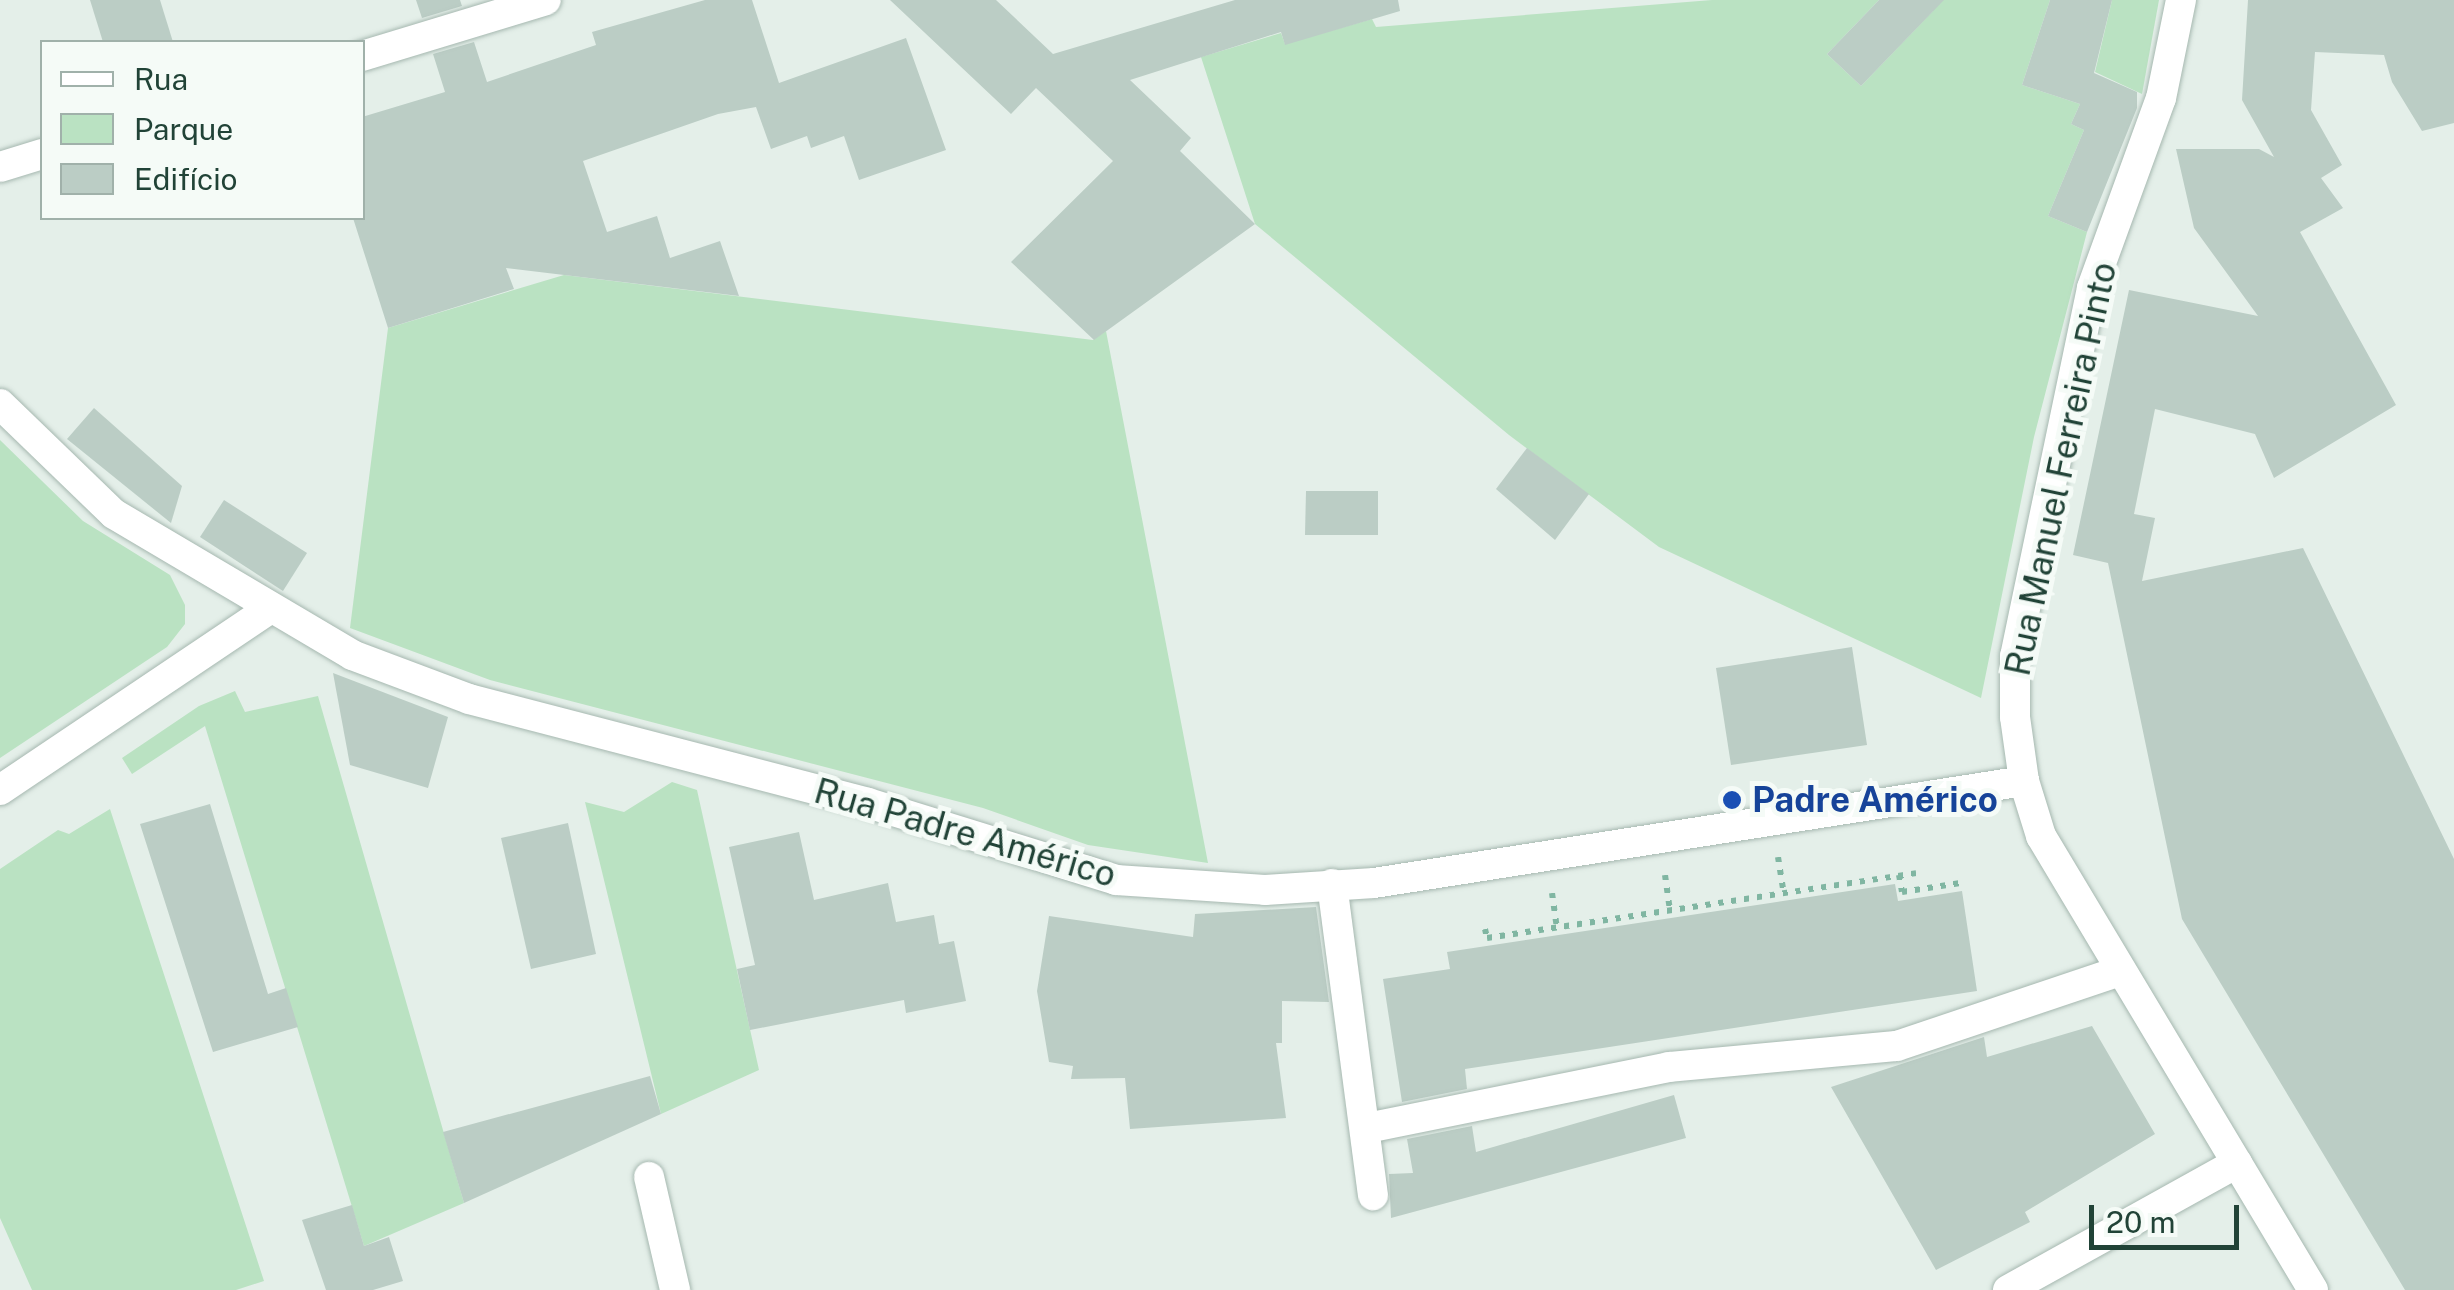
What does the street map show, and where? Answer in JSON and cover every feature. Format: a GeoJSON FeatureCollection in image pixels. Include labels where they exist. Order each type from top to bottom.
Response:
{"type":"FeatureCollection","features":[{"type":"Feature","properties":{"kind":"street"},"geometry":{"type":"LineString","coordinates":[[365,55],[546,0]]}},
{"type":"Feature","properties":{"kind":"street","name":"Rua Manuel Ferreira Pinto"},"geometry":{"type":"LineString","coordinates":[[2181,0],[2161,98],[2092,288],[2019,637],[2015,717],[2024,781],[2040,836],[2117,972],[2238,1162],[2313,1290]]}},
{"type":"Feature","properties":{"kind":"street"},"geometry":{"type":"LineString","coordinates":[[0,167],[40,155]]}},
{"type":"Feature","properties":{"kind":"street","name":"Rua Padre Américo"},"geometry":{"type":"LineString","coordinates":[[0,404],[114,514],[352,655],[469,699],[868,803],[1116,880],[1265,890],[1332,884],[1500,864],[2024,781]]}},
{"type":"Feature","properties":{"kind":"street"},"geometry":{"type":"LineString","coordinates":[[0,790],[269,609]]}},
{"type":"Feature","properties":{"kind":"street"},"geometry":{"type":"LineString","coordinates":[[1332,884],[1372,1195]]}},
{"type":"Feature","properties":{"kind":"street"},"geometry":{"type":"LineString","coordinates":[[1366,1128],[1669,1067],[1898,1046],[2117,972]]}},
{"type":"Feature","properties":{"kind":"street"},"geometry":{"type":"LineString","coordinates":[[2008,1290],[2238,1162]]}},
{"type":"Feature","properties":{"kind":"street"},"geometry":{"type":"LineString","coordinates":[[649,1177],[675,1290]]}},
{"type":"Feature","properties":{"kind":"path"},"geometry":{"type":"LineString","coordinates":[[1485,929],[1486,938],[1556,923],[1916,873]]}},
{"type":"Feature","properties":{"kind":"path"},"geometry":{"type":"LineString","coordinates":[[1900,875],[1902,892],[1960,883]]}},
{"type":"Feature","properties":{"kind":"green space"},"geometry":{"type":"Polygon","coordinates":[[[1712,0],[1879,0],[1827,54],[1861,86],[1933,11],[1922,0],[2050,0],[2022,85],[2080,104],[2071,124],[2084,130],[2048,216],[2087,232],[2034,437],[1981,698],[1659,547],[1509,435],[1255,224],[1201,57],[1281,33],[1285,44],[1372,19],[1376,27],[1712,0]]]}},
{"type":"Feature","properties":{"kind":"green space"},"geometry":{"type":"Polygon","coordinates":[[[2112,0],[2159,0],[2142,94],[2095,72],[2112,0]]]}},
{"type":"Feature","properties":{"kind":"green space"},"geometry":{"type":"Polygon","coordinates":[[[564,275],[1093,340],[1106,331],[1208,863],[1088,845],[983,808],[490,680],[350,628],[388,328],[564,275]]]}},
{"type":"Feature","properties":{"kind":"green space"},"geometry":{"type":"Polygon","coordinates":[[[0,440],[83,521],[170,575],[185,605],[185,624],[167,647],[0,758],[0,440]]]}},
{"type":"Feature","properties":{"kind":"green space"},"geometry":{"type":"Polygon","coordinates":[[[235,691],[245,712],[318,696],[464,1203],[364,1246],[205,726],[132,774],[122,758],[199,706],[235,691]]]}},
{"type":"Feature","properties":{"kind":"green space"},"geometry":{"type":"Polygon","coordinates":[[[672,782],[697,790],[759,1070],[661,1114],[585,802],[624,812],[672,782]]]}},
{"type":"Feature","properties":{"kind":"green space"},"geometry":{"type":"Polygon","coordinates":[[[110,809],[264,1281],[236,1290],[32,1290],[0,1218],[0,869],[58,830],[69,834],[110,809]]]}},
{"type":"Feature","properties":{"kind":"building"},"geometry":{"type":"Polygon","coordinates":[[[90,0],[160,0],[172,40],[102,40],[90,0]]]}},
{"type":"Feature","properties":{"kind":"building"},"geometry":{"type":"Polygon","coordinates":[[[416,0],[460,0],[462,6],[422,18],[416,0]]]}},
{"type":"Feature","properties":{"kind":"building"},"geometry":{"type":"Polygon","coordinates":[[[705,0],[752,0],[779,83],[906,38],[946,150],[859,180],[844,136],[811,148],[807,136],[771,149],[756,107],[718,114],[583,161],[607,232],[657,216],[670,258],[720,241],[739,296],[506,268],[514,289],[388,328],[354,220],[365,220],[365,116],[445,92],[433,54],[474,42],[487,82],[596,45],[592,32],[705,0]]]}},
{"type":"Feature","properties":{"kind":"building"},"geometry":{"type":"Polygon","coordinates":[[[890,0],[996,0],[1053,54],[1235,0],[1398,0],[1400,11],[1285,45],[1281,32],[1130,80],[1191,138],[1180,151],[1255,224],[1094,340],[1011,262],[1113,161],[1036,88],[1011,114],[890,0]]]}},
{"type":"Feature","properties":{"kind":"building"},"geometry":{"type":"Polygon","coordinates":[[[1879,0],[1944,0],[1861,86],[1827,54],[1879,0]]]}},
{"type":"Feature","properties":{"kind":"building"},"geometry":{"type":"Polygon","coordinates":[[[2050,0],[2112,0],[2094,73],[2137,92],[2137,108],[2087,232],[2048,216],[2084,130],[2071,124],[2080,104],[2022,85],[2050,0]]]}},
{"type":"Feature","properties":{"kind":"building"},"geometry":{"type":"Polygon","coordinates":[[[2248,0],[2454,0],[2454,123],[2422,131],[2392,82],[2384,55],[2315,52],[2311,110],[2342,165],[2321,178],[2343,208],[2300,232],[2396,405],[2274,478],[2255,434],[2155,409],[2134,514],[2155,518],[2142,581],[2303,548],[2454,859],[2454,1290],[2405,1290],[2182,919],[2108,563],[2073,555],[2129,290],[2258,316],[2194,228],[2176,149],[2259,149],[2274,157],[2242,100],[2248,0]]]}},
{"type":"Feature","properties":{"kind":"building"},"geometry":{"type":"Polygon","coordinates":[[[94,408],[182,486],[171,523],[67,439],[94,408]]]}},
{"type":"Feature","properties":{"kind":"building"},"geometry":{"type":"Polygon","coordinates":[[[1527,448],[1589,494],[1555,540],[1496,489],[1527,448]]]}},
{"type":"Feature","properties":{"kind":"building"},"geometry":{"type":"Polygon","coordinates":[[[1306,491],[1378,491],[1378,535],[1305,535],[1306,491]]]}},
{"type":"Feature","properties":{"kind":"building"},"geometry":{"type":"Polygon","coordinates":[[[224,500],[307,553],[283,591],[200,537],[224,500]]]}},
{"type":"Feature","properties":{"kind":"building"},"geometry":{"type":"Polygon","coordinates":[[[1852,647],[1867,745],[1731,765],[1716,668],[1852,647]]]}},
{"type":"Feature","properties":{"kind":"building"},"geometry":{"type":"Polygon","coordinates":[[[333,673],[448,717],[428,788],[350,765],[333,673]]]}},
{"type":"Feature","properties":{"kind":"building"},"geometry":{"type":"Polygon","coordinates":[[[210,804],[268,994],[286,988],[298,1027],[213,1052],[140,824],[210,804]]]}},
{"type":"Feature","properties":{"kind":"building"},"geometry":{"type":"Polygon","coordinates":[[[568,823],[596,954],[531,969],[501,838],[568,823]]]}},
{"type":"Feature","properties":{"kind":"building"},"geometry":{"type":"Polygon","coordinates":[[[799,832],[814,900],[888,883],[896,922],[934,915],[939,944],[954,941],[966,1001],[906,1013],[904,1000],[750,1030],[737,969],[755,965],[729,847],[799,832]]]}},
{"type":"Feature","properties":{"kind":"building"},"geometry":{"type":"Polygon","coordinates":[[[1895,884],[1898,901],[1962,891],[1977,991],[1465,1069],[1467,1089],[1402,1102],[1383,979],[1450,969],[1447,952],[1895,884]]]}},
{"type":"Feature","properties":{"kind":"building"},"geometry":{"type":"Polygon","coordinates":[[[1316,907],[1329,1002],[1282,1001],[1282,1043],[1276,1043],[1286,1118],[1130,1129],[1125,1078],[1071,1079],[1073,1066],[1049,1062],[1037,991],[1049,916],[1193,937],[1195,914],[1316,907]]]}},
{"type":"Feature","properties":{"kind":"building"},"geometry":{"type":"Polygon","coordinates":[[[2092,1026],[2155,1134],[2025,1212],[2030,1222],[1936,1270],[1831,1087],[1984,1037],[1987,1057],[2092,1026]]]}},
{"type":"Feature","properties":{"kind":"building"},"geometry":{"type":"Polygon","coordinates":[[[650,1076],[661,1114],[464,1203],[443,1132],[650,1076]]]}},
{"type":"Feature","properties":{"kind":"building"},"geometry":{"type":"Polygon","coordinates":[[[1674,1095],[1686,1138],[1391,1218],[1389,1174],[1413,1173],[1407,1139],[1472,1126],[1476,1152],[1674,1095]]]}},
{"type":"Feature","properties":{"kind":"building"},"geometry":{"type":"Polygon","coordinates":[[[352,1205],[364,1246],[389,1237],[403,1281],[373,1290],[326,1290],[302,1220],[352,1205]]]}},
{"type":"Feature","properties":{"kind":"place","name":"Padre Américo"},"geometry":{"type":"Point","coordinates":[1732,800]}}]}
